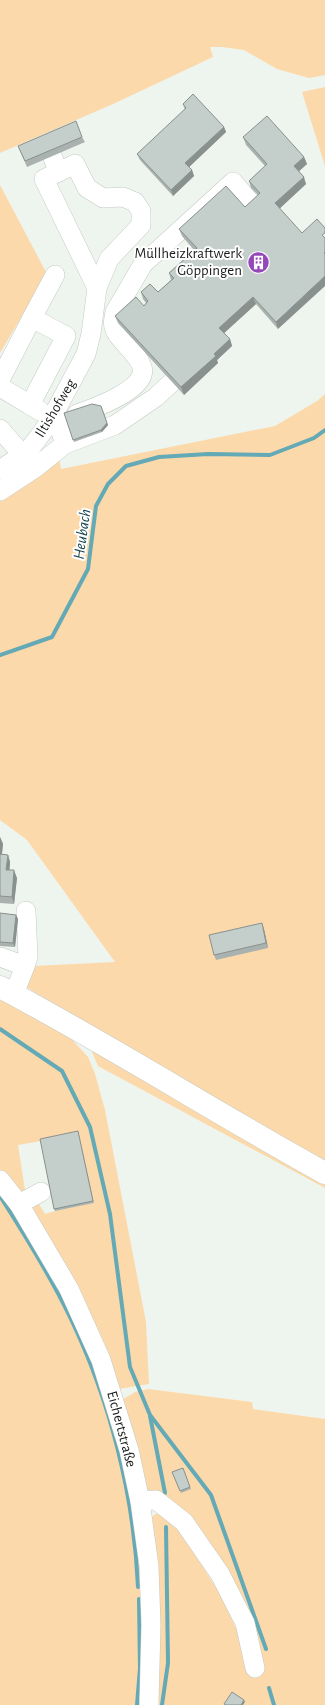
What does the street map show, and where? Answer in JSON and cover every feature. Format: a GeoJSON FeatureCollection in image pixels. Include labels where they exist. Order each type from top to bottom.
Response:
{"type":"FeatureCollection","features":[{"type":"Feature","properties":{"kind":"main road"},"geometry":{"type":"LineString","coordinates":[[7,990],[95,1039],[245,1129],[325,1173]]}},
{"type":"Feature","properties":{"kind":"street","name":"Iltishofweg"},"geometry":{"type":"LineString","coordinates":[[0,470],[29,450],[52,420],[86,354],[91,334],[97,288],[109,259],[141,225],[141,211],[135,202],[130,198],[103,198],[86,188],[75,164],[55,164],[44,179],[97,288]]}},
{"type":"Feature","properties":{"kind":"street"},"geometry":{"type":"LineString","coordinates":[[52,420],[98,407],[132,388],[140,380],[143,375],[142,368],[132,351],[115,331],[113,321],[116,312],[143,264],[233,182],[250,202]]}},
{"type":"Feature","properties":{"kind":"street"},"geometry":{"type":"LineString","coordinates":[[0,380],[55,275]]}},
{"type":"Feature","properties":{"kind":"street"},"geometry":{"type":"LineString","coordinates":[[30,405],[66,336],[32,318]]}},
{"type":"Feature","properties":{"kind":"street"},"geometry":{"type":"LineString","coordinates":[[0,490],[35,468],[65,444],[115,425],[156,397],[172,382]]}},
{"type":"Feature","properties":{"kind":"street"},"geometry":{"type":"LineString","coordinates":[[0,387],[52,420],[65,444]]}},
{"type":"Feature","properties":{"kind":"street"},"geometry":{"type":"LineString","coordinates":[[0,429],[22,454]]}},
{"type":"Feature","properties":{"kind":"street"},"geometry":{"type":"LineString","coordinates":[[7,990],[25,966],[28,957],[26,911]]}},
{"type":"Feature","properties":{"kind":"street"},"geometry":{"type":"LineString","coordinates":[[0,957],[25,966]]}},
{"type":"Feature","properties":{"kind":"street","name":"Eichertstraße"},"geometry":{"type":"LineString","coordinates":[[0,1180],[19,1204],[69,1289],[101,1360],[129,1450],[140,1500],[151,1589],[149,1705]]}},
{"type":"Feature","properties":{"kind":"street"},"geometry":{"type":"LineString","coordinates":[[19,1204],[41,1192]]}},
{"type":"Feature","properties":{"kind":"street"},"geometry":{"type":"LineString","coordinates":[[140,1500],[156,1500],[184,1522],[220,1574],[245,1624],[255,1668]]}},
{"type":"Feature","properties":{"kind":"shaded area"},"geometry":{"type":"Polygon","coordinates":[[[0,0],[325,0],[325,75],[309,78],[277,69],[244,50],[210,47],[213,57],[113,104],[0,153],[0,0]]]}},
{"type":"Feature","properties":{"kind":"shaded area"},"geometry":{"type":"Polygon","coordinates":[[[325,87],[325,166],[302,92],[325,87]]]}},
{"type":"Feature","properties":{"kind":"shaded area"},"geometry":{"type":"Polygon","coordinates":[[[0,185],[47,274],[0,353],[0,185]]]}},
{"type":"Feature","properties":{"kind":"shaded area"},"geometry":{"type":"Polygon","coordinates":[[[325,394],[325,1167],[173,1077],[23,985],[33,966],[115,962],[27,840],[0,820],[0,501],[45,470],[59,457],[61,469],[275,426],[317,401],[325,394]]]}},
{"type":"Feature","properties":{"kind":"shaded area"},"geometry":{"type":"Polygon","coordinates":[[[0,997],[66,1033],[88,1057],[95,1074],[105,1110],[146,1322],[149,1384],[119,1389],[31,1208],[39,1204],[45,1214],[93,1203],[41,1141],[18,1145],[25,1190],[22,1193],[17,1192],[0,1170],[0,997]]]}},
{"type":"Feature","properties":{"kind":"shaded area"},"geometry":{"type":"Polygon","coordinates":[[[94,1049],[325,1183],[325,1188],[98,1066],[92,1052],[94,1049]]]}},
{"type":"Feature","properties":{"kind":"shaded area"},"geometry":{"type":"Polygon","coordinates":[[[0,1191],[47,1264],[88,1349],[122,1448],[141,1564],[142,1705],[0,1705],[0,1191]]]}},
{"type":"Feature","properties":{"kind":"shaded area"},"geometry":{"type":"Polygon","coordinates":[[[148,1389],[252,1402],[253,1409],[325,1419],[325,1705],[155,1705],[151,1518],[154,1515],[158,1513],[173,1522],[182,1534],[220,1594],[241,1639],[254,1636],[159,1494],[145,1490],[122,1400],[135,1392],[148,1389]]]}},
{"type":"Feature","properties":{"kind":"building"},"geometry":{"type":"Polygon","coordinates":[[[193,94],[224,127],[185,163],[192,170],[171,190],[137,154],[186,108],[183,104],[193,94]]]}},
{"type":"Feature","properties":{"kind":"building","name":"Müllheizkraftwerk Göppingen"},"geometry":{"type":"Polygon","coordinates":[[[267,116],[304,157],[294,166],[304,177],[275,203],[302,233],[317,219],[325,228],[325,233],[322,235],[325,238],[325,276],[276,322],[253,297],[219,328],[230,339],[214,354],[216,356],[181,387],[115,316],[136,297],[144,306],[148,301],[141,292],[150,284],[158,292],[174,278],[169,273],[197,248],[179,229],[226,186],[245,207],[260,193],[249,181],[267,164],[243,137],[267,116]]]}},
{"type":"Feature","properties":{"kind":"building"},"geometry":{"type":"Polygon","coordinates":[[[76,121],[82,137],[25,161],[18,146],[76,121]]]}},
{"type":"Feature","properties":{"kind":"building"},"geometry":{"type":"Polygon","coordinates":[[[92,404],[101,406],[107,423],[101,430],[73,440],[64,413],[92,404]]]}},
{"type":"Feature","properties":{"kind":"building"},"geometry":{"type":"Polygon","coordinates":[[[0,854],[8,855],[6,870],[14,870],[12,897],[0,896],[0,854]]]}},
{"type":"Feature","properties":{"kind":"building"},"geometry":{"type":"Polygon","coordinates":[[[0,913],[16,915],[13,943],[0,942],[0,913]]]}},
{"type":"Feature","properties":{"kind":"building"},"geometry":{"type":"Polygon","coordinates":[[[262,923],[266,943],[214,955],[209,935],[262,923]]]}},
{"type":"Feature","properties":{"kind":"building"},"geometry":{"type":"Polygon","coordinates":[[[78,1131],[93,1201],[54,1209],[40,1139],[78,1131]]]}},
{"type":"Feature","properties":{"kind":"building"},"geometry":{"type":"Polygon","coordinates":[[[183,1468],[190,1487],[180,1491],[172,1472],[183,1468]]]}},
{"type":"Feature","properties":{"kind":"building"},"geometry":{"type":"Polygon","coordinates":[[[232,1692],[244,1700],[241,1705],[224,1704],[232,1692]]]}},
{"type":"Feature","properties":{"kind":"waterway","name":"Heubach"},"geometry":{"type":"LineString","coordinates":[[0,655],[52,637],[88,569],[96,506],[108,484],[126,466],[159,457],[208,454],[270,455],[314,438],[325,430]]}},
{"type":"Feature","properties":{"kind":"waterway"},"geometry":{"type":"LineString","coordinates":[[0,1029],[62,1071],[90,1127],[110,1214],[130,1367],[150,1415],[211,1495],[266,1649]]}},
{"type":"Feature","properties":{"kind":"waterway"},"geometry":{"type":"LineString","coordinates":[[0,1196],[37,1255],[62,1301],[97,1381],[118,1449],[125,1483],[136,1552],[138,1587]]}},
{"type":"Feature","properties":{"kind":"waterway"},"geometry":{"type":"LineString","coordinates":[[150,1416],[165,1493]]}},
{"type":"Feature","properties":{"kind":"waterway"},"geometry":{"type":"LineString","coordinates":[[162,1705],[168,1663],[166,1527]]}},
{"type":"Feature","properties":{"kind":"waterway"},"geometry":{"type":"LineString","coordinates":[[137,1705],[140,1668],[139,1599]]}},
{"type":"Feature","properties":{"kind":"waterway"},"geometry":{"type":"LineString","coordinates":[[269,1688],[274,1705]]}},
{"type":"Feature","properties":{"kind":"place","name":"Müllheizkraftwerk Göppingen"},"geometry":{"type":"Point","coordinates":[258,262]}}]}
